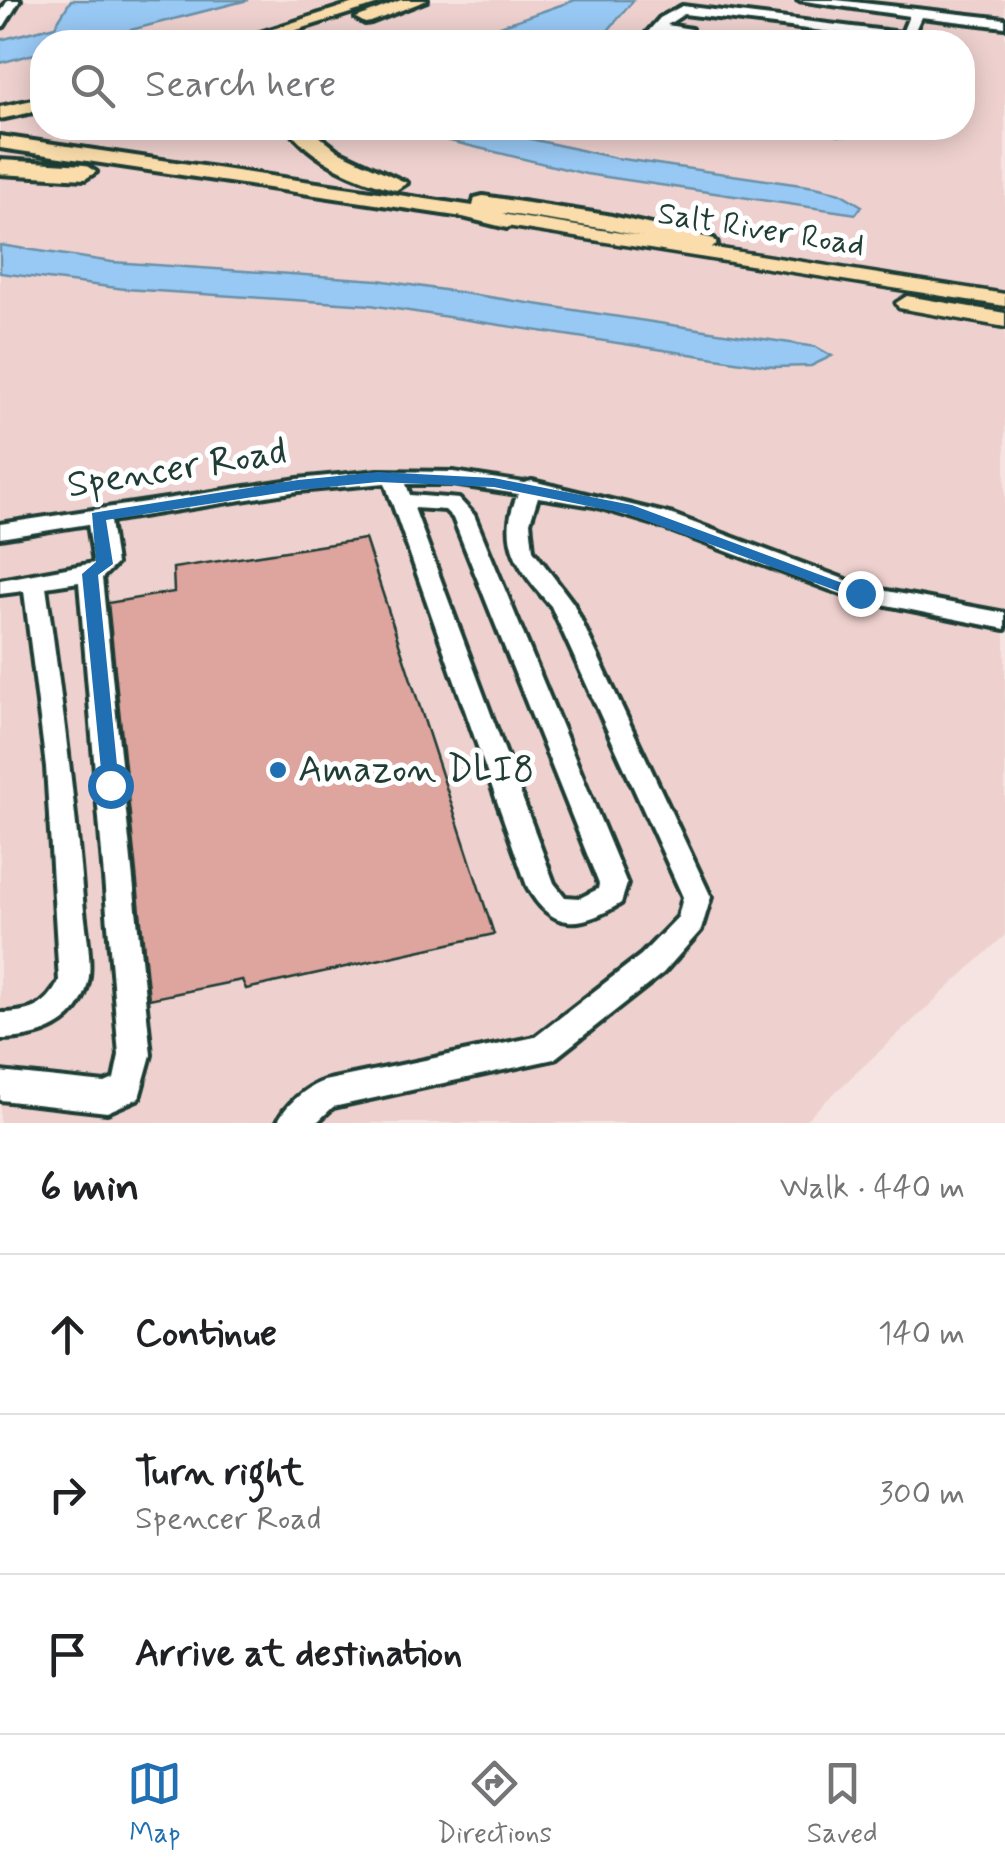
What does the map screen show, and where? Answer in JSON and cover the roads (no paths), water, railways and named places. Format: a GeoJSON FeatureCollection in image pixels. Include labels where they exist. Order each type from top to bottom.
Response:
{"type":"FeatureCollection","features":[{"type":"Feature","properties":{"kind":"highway"},"geometry":{"type":"LineString","coordinates":[[281,30],[382,0]]}},
{"type":"Feature","properties":{"kind":"highway"},"geometry":{"type":"LineString","coordinates":[[350,30],[413,2]]}},
{"type":"Feature","properties":{"kind":"highway"},"geometry":{"type":"LineString","coordinates":[[323,30],[413,2]]}},
{"type":"Feature","properties":{"kind":"highway"},"geometry":{"type":"LineString","coordinates":[[0,101],[30,94]]}},
{"type":"Feature","properties":{"kind":"highway"},"geometry":{"type":"LineString","coordinates":[[0,113],[30,107]]}},
{"type":"Feature","properties":{"kind":"highway"},"geometry":{"type":"LineString","coordinates":[[311,140],[326,154],[361,172],[432,194],[606,222],[704,244]]}},
{"type":"Feature","properties":{"kind":"highway"},"geometry":{"type":"LineString","coordinates":[[0,142],[463,210],[507,221]]}},
{"type":"Feature","properties":{"kind":"highway"},"geometry":{"type":"LineString","coordinates":[[0,167],[113,175],[507,221]]}},
{"type":"Feature","properties":{"kind":"main road","name":"Salt River Road"},"geometry":{"type":"LineString","coordinates":[[507,221],[1005,300]]}},
{"type":"Feature","properties":{"kind":"main road"},"geometry":{"type":"LineString","coordinates":[[569,230],[1005,283]]}},
{"type":"Feature","properties":{"kind":"main road"},"geometry":{"type":"LineString","coordinates":[[569,230],[622,248],[1005,320]]}},
{"type":"Feature","properties":{"kind":"street"},"geometry":{"type":"LineString","coordinates":[[0,23],[14,0]]}},
{"type":"Feature","properties":{"kind":"street"},"geometry":{"type":"LineString","coordinates":[[804,0],[1005,23]]}},
{"type":"Feature","properties":{"kind":"street"},"geometry":{"type":"LineString","coordinates":[[657,28],[686,5],[842,30]]}},
{"type":"Feature","properties":{"kind":"street"},"geometry":{"type":"LineString","coordinates":[[909,30],[917,13]]}},
{"type":"Feature","properties":{"kind":"street"},"geometry":{"type":"LineString","coordinates":[[657,28],[675,30]]}},
{"type":"Feature","properties":{"kind":"street","name":"Spencer Road"},"geometry":{"type":"LineString","coordinates":[[0,532],[298,485],[397,489],[453,478],[532,487],[596,500],[665,520],[860,593],[1005,621]]}},
{"type":"Feature","properties":{"kind":"street"},"geometry":{"type":"LineString","coordinates":[[292,1123],[324,1095],[543,1049],[652,964],[691,922],[698,897],[667,828],[561,603],[533,572],[515,538],[516,520],[532,487]]}},
{"type":"Feature","properties":{"kind":"street"},"geometry":{"type":"LineString","coordinates":[[397,489],[451,504],[463,514],[613,884],[611,895],[592,908],[566,912],[549,904],[540,886],[397,489]]}},
{"type":"Feature","properties":{"kind":"street"},"geometry":{"type":"LineString","coordinates":[[0,587],[90,574],[105,564],[98,516]]}},
{"type":"Feature","properties":{"kind":"street"},"geometry":{"type":"LineString","coordinates":[[0,1086],[106,1098],[128,1088],[135,1055],[90,574]]}},
{"type":"Feature","properties":{"kind":"street"},"geometry":{"type":"LineString","coordinates":[[0,1026],[25,1026],[48,1018],[66,1004],[74,981],[76,956],[62,857],[59,767],[34,582]]}},
{"type":"Feature","properties":{"kind":"water"},"geometry":{"type":"Polygon","coordinates":[[[71,0],[248,0],[131,30],[39,30],[55,26],[71,0]]]}},
{"type":"Feature","properties":{"kind":"water"},"geometry":{"type":"Polygon","coordinates":[[[575,0],[634,0],[608,30],[489,30],[575,0]]]}},
{"type":"Feature","properties":{"kind":"water"},"geometry":{"type":"Polygon","coordinates":[[[30,32],[30,55],[0,63],[0,40],[30,32]]]}},
{"type":"Feature","properties":{"kind":"water"},"geometry":{"type":"Polygon","coordinates":[[[446,140],[535,140],[616,158],[815,187],[840,193],[862,206],[856,214],[586,174],[446,140]]]}},
{"type":"Feature","properties":{"kind":"water"},"geometry":{"type":"Polygon","coordinates":[[[0,245],[112,262],[378,280],[816,347],[832,356],[811,366],[774,367],[370,305],[125,289],[0,273],[0,245]]]}},
{"type":"Feature","properties":{"kind":"place","name":"Amazon DLI8"},"geometry":{"type":"Point","coordinates":[278,770]}}]}
